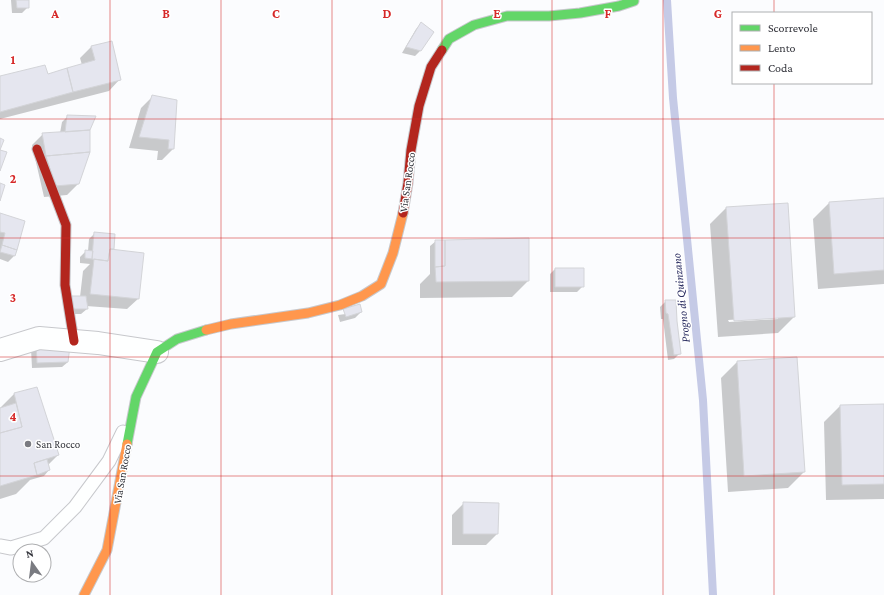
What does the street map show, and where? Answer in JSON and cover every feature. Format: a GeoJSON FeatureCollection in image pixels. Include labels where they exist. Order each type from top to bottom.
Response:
{"type":"FeatureCollection","features":[{"type":"Feature","properties":{"kind":"street","name":"Via San Rocco"},"geometry":{"type":"LineString","coordinates":[[84,595],[107,550],[136,397],[157,352],[177,339],[202,331],[231,324],[308,312],[340,305],[362,296],[381,284],[393,253],[402,218],[408,183],[411,150],[419,106],[431,66],[449,39],[474,25],[507,16],[549,16],[580,13],[619,6],[634,1]]}},
{"type":"Feature","properties":{"kind":"street"},"geometry":{"type":"LineString","coordinates":[[37,149],[66,225],[64,285],[74,341]]}},
{"type":"Feature","properties":{"kind":"street"},"geometry":{"type":"LineString","coordinates":[[0,350],[39,338],[157,352]]}},
{"type":"Feature","properties":{"kind":"lane"},"geometry":{"type":"LineString","coordinates":[[0,546],[11,548],[44,538],[75,507],[109,461],[133,412]]}},
{"type":"Feature","properties":{"kind":"building"},"geometry":{"type":"Polygon","coordinates":[[[16,0],[29,0],[29,8],[17,8],[16,0]]]}},
{"type":"Feature","properties":{"kind":"building"},"geometry":{"type":"Polygon","coordinates":[[[421,22],[434,32],[421,51],[406,47],[421,22]]]}},
{"type":"Feature","properties":{"kind":"building"},"geometry":{"type":"Polygon","coordinates":[[[112,41],[121,80],[73,92],[67,68],[95,60],[91,46],[112,41]]]}},
{"type":"Feature","properties":{"kind":"building"},"geometry":{"type":"Polygon","coordinates":[[[45,65],[48,74],[67,68],[73,92],[0,112],[0,76],[45,65]]]}},
{"type":"Feature","properties":{"kind":"building"},"geometry":{"type":"Polygon","coordinates":[[[152,95],[177,100],[174,149],[168,149],[169,140],[139,137],[152,95]]]}},
{"type":"Feature","properties":{"kind":"building"},"geometry":{"type":"Polygon","coordinates":[[[67,115],[96,116],[90,130],[65,132],[67,115]]]}},
{"type":"Feature","properties":{"kind":"building"},"geometry":{"type":"Polygon","coordinates":[[[90,130],[90,152],[46,156],[42,133],[90,130]]]}},
{"type":"Feature","properties":{"kind":"building"},"geometry":{"type":"Polygon","coordinates":[[[0,138],[4,140],[0,150],[0,138]]]}},
{"type":"Feature","properties":{"kind":"building"},"geometry":{"type":"Polygon","coordinates":[[[0,150],[7,152],[0,171],[0,150]]]}},
{"type":"Feature","properties":{"kind":"building"},"geometry":{"type":"Polygon","coordinates":[[[90,152],[79,184],[55,186],[46,156],[90,152]]]}},
{"type":"Feature","properties":{"kind":"building"},"geometry":{"type":"Polygon","coordinates":[[[0,183],[5,185],[0,201],[0,183]]]}},
{"type":"Feature","properties":{"kind":"building"},"geometry":{"type":"Polygon","coordinates":[[[884,198],[884,270],[834,274],[829,202],[884,198]]]}},
{"type":"Feature","properties":{"kind":"building"},"geometry":{"type":"Polygon","coordinates":[[[788,203],[795,317],[734,321],[726,207],[788,203]]]}},
{"type":"Feature","properties":{"kind":"building"},"geometry":{"type":"Polygon","coordinates":[[[0,213],[25,221],[17,250],[2,245],[5,233],[0,232],[0,213]]]}},
{"type":"Feature","properties":{"kind":"building"},"geometry":{"type":"Polygon","coordinates":[[[94,232],[115,234],[114,249],[110,249],[108,261],[92,259],[94,232]]]}},
{"type":"Feature","properties":{"kind":"building"},"geometry":{"type":"Polygon","coordinates":[[[529,238],[529,281],[436,282],[435,267],[445,266],[445,240],[529,238]]]}},
{"type":"Feature","properties":{"kind":"building"},"geometry":{"type":"Polygon","coordinates":[[[435,240],[445,240],[445,266],[435,267],[435,240]]]}},
{"type":"Feature","properties":{"kind":"building"},"geometry":{"type":"Polygon","coordinates":[[[2,245],[17,250],[15,256],[0,252],[2,245]]]}},
{"type":"Feature","properties":{"kind":"building"},"geometry":{"type":"Polygon","coordinates":[[[110,249],[144,253],[139,299],[90,294],[94,259],[108,261],[110,249]]]}},
{"type":"Feature","properties":{"kind":"building"},"geometry":{"type":"Polygon","coordinates":[[[85,250],[93,251],[92,259],[85,258],[85,250]]]}},
{"type":"Feature","properties":{"kind":"building"},"geometry":{"type":"Polygon","coordinates":[[[555,268],[584,268],[584,287],[555,287],[555,268]]]}},
{"type":"Feature","properties":{"kind":"building"},"geometry":{"type":"Polygon","coordinates":[[[69,296],[86,296],[88,309],[72,309],[69,296]]]}},
{"type":"Feature","properties":{"kind":"building"},"geometry":{"type":"Polygon","coordinates":[[[665,300],[676,300],[681,354],[674,355],[665,300]]]}},
{"type":"Feature","properties":{"kind":"building"},"geometry":{"type":"Polygon","coordinates":[[[360,304],[362,312],[346,317],[343,309],[360,304]]]}},
{"type":"Feature","properties":{"kind":"building"},"geometry":{"type":"Polygon","coordinates":[[[36,343],[70,346],[68,362],[37,363],[36,343]]]}},
{"type":"Feature","properties":{"kind":"building"},"geometry":{"type":"Polygon","coordinates":[[[797,357],[805,472],[744,476],[737,361],[797,357]]]}},
{"type":"Feature","properties":{"kind":"building","name":"San Rocco"},"geometry":{"type":"Polygon","coordinates":[[[37,387],[59,455],[34,463],[37,475],[0,486],[0,433],[22,427],[14,393],[37,387]]]}},
{"type":"Feature","properties":{"kind":"building"},"geometry":{"type":"Polygon","coordinates":[[[16,403],[22,427],[0,433],[0,408],[16,403]]]}},
{"type":"Feature","properties":{"kind":"building"},"geometry":{"type":"Polygon","coordinates":[[[884,404],[884,484],[842,485],[840,405],[884,404]]]}},
{"type":"Feature","properties":{"kind":"building"},"geometry":{"type":"Polygon","coordinates":[[[47,459],[50,470],[37,475],[34,463],[47,459]]]}},
{"type":"Feature","properties":{"kind":"building"},"geometry":{"type":"Polygon","coordinates":[[[463,502],[499,503],[498,534],[463,534],[463,502]]]}},
{"type":"Feature","properties":{"kind":"waterway","name":"Progno di Quinzano"},"geometry":{"type":"LineString","coordinates":[[667,0],[673,98],[703,400],[713,595]]}},
{"type":"Feature","properties":{"kind":"traffic: fast"},"geometry":{"type":"LineString","coordinates":[[442,50],[449,39],[474,25],[507,16],[549,16],[580,13],[619,6],[634,1]]}},
{"type":"Feature","properties":{"kind":"traffic: fast"},"geometry":{"type":"LineString","coordinates":[[127,444],[136,397],[157,352],[177,339],[206,330]]}},
{"type":"Feature","properties":{"kind":"traffic: slow"},"geometry":{"type":"LineString","coordinates":[[206,330],[231,324],[308,313],[340,305],[362,296],[381,284],[393,253],[403,213]]}},
{"type":"Feature","properties":{"kind":"traffic: slow"},"geometry":{"type":"LineString","coordinates":[[84,595],[107,550],[127,444]]}},
{"type":"Feature","properties":{"kind":"traffic: jam"},"geometry":{"type":"LineString","coordinates":[[403,213],[411,150],[419,106],[431,67],[442,50]]}},
{"type":"Feature","properties":{"kind":"traffic: jam"},"geometry":{"type":"LineString","coordinates":[[37,149],[66,225],[65,285],[74,341]]}},
{"type":"Feature","properties":{"kind":"place","name":"San Rocco"},"geometry":{"type":"Point","coordinates":[28,444]}}]}
